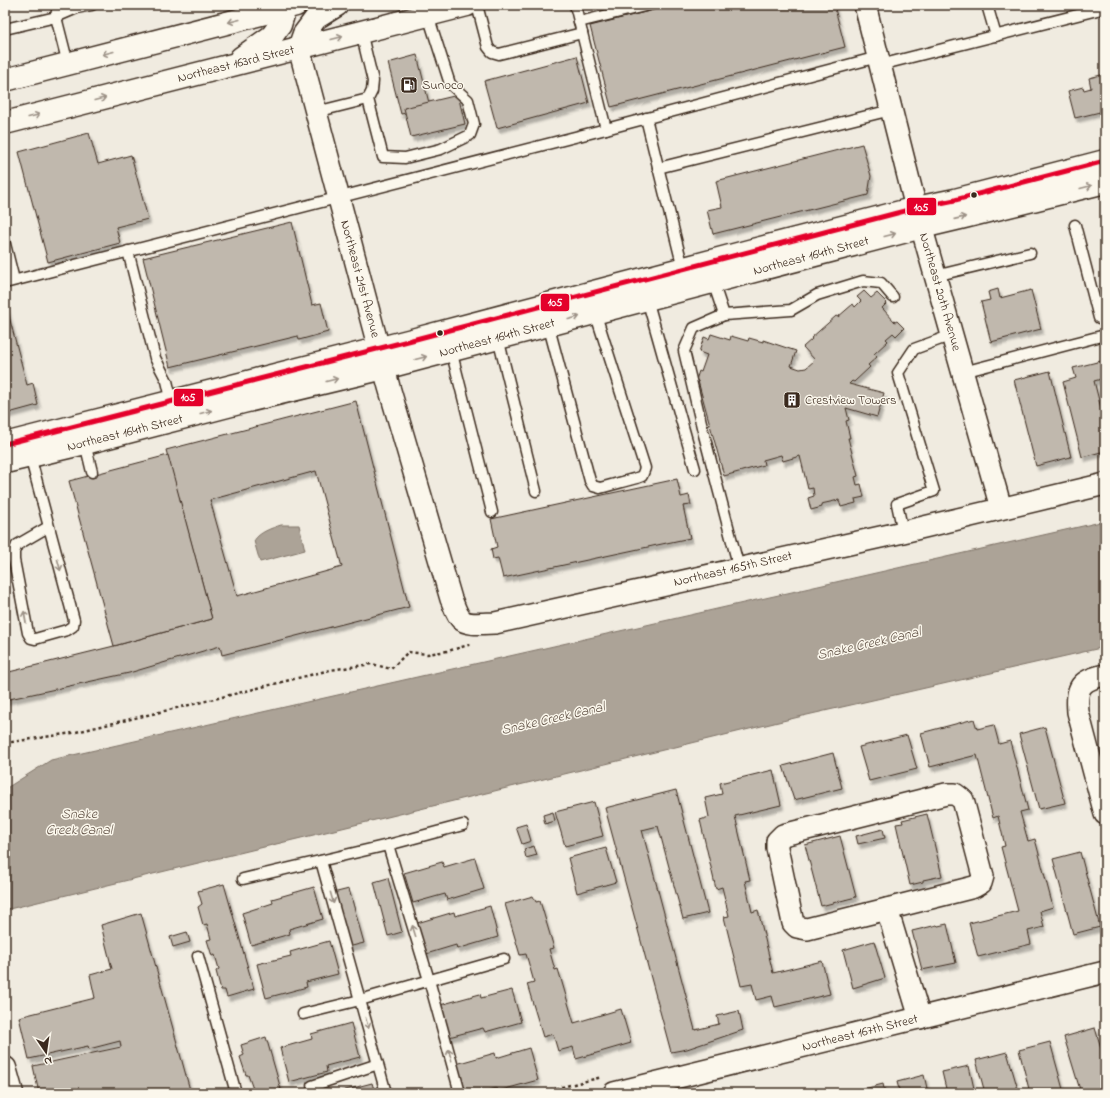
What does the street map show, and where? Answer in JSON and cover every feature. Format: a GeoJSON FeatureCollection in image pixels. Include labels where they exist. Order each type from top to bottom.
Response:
{"type":"FeatureCollection","features":[{"type":"Feature","properties":{"kind":"street"},"geometry":{"type":"LineString","coordinates":[[299,48],[304,34],[316,18],[336,5]]}},
{"type":"Feature","properties":{"kind":"street","name":"Northeast 163rd Street"},"geometry":{"type":"LineString","coordinates":[[5,123],[467,5]]}},
{"type":"Feature","properties":{"kind":"street","name":"Northeast 20th Avenue"},"geometry":{"type":"LineString","coordinates":[[865,5],[919,217],[1001,508]]}},
{"type":"Feature","properties":{"kind":"street"},"geometry":{"type":"LineString","coordinates":[[5,80],[288,6]]}},
{"type":"Feature","properties":{"kind":"street"},"geometry":{"type":"LineString","coordinates":[[232,65],[272,36],[280,25],[288,6]]}},
{"type":"Feature","properties":{"kind":"street","name":"Northeast 21st Avenue"},"geometry":{"type":"LineString","coordinates":[[299,48],[381,358],[451,599],[458,615],[464,621]]}},
{"type":"Feature","properties":{"kind":"street","name":"Northeast 164th Street"},"geometry":{"type":"LineString","coordinates":[[591,303],[647,299],[713,282],[919,217],[955,200],[1105,161]]}},
{"type":"Feature","properties":{"kind":"street","name":"Northeast 164th Street"},"geometry":{"type":"LineString","coordinates":[[5,444],[172,402],[381,358],[591,303],[683,268],[919,217],[960,218],[1105,182]]}},
{"type":"Feature","properties":{"kind":"street","name":"Northeast 164th Street"},"geometry":{"type":"LineString","coordinates":[[5,462],[85,444],[235,404],[381,358],[451,350],[498,338],[546,315]]}},
{"type":"Feature","properties":{"kind":"street","name":"Northeast 165th Street"},"geometry":{"type":"LineString","coordinates":[[464,621],[470,623],[494,623],[903,532],[1105,484]]}},
{"type":"Feature","properties":{"kind":"street"},"geometry":{"type":"LineString","coordinates":[[1101,676],[1086,682],[1079,689],[1077,700],[1078,712],[1105,814]]}},
{"type":"Feature","properties":{"kind":"street"},"geometry":{"type":"LineString","coordinates":[[946,794],[956,794],[963,800],[983,876],[981,883],[974,887],[887,910],[807,929],[797,928],[793,923],[777,848],[777,840],[783,836],[946,794]]}},
{"type":"Feature","properties":{"kind":"street"},"geometry":{"type":"LineString","coordinates":[[887,910],[920,1018]]}},
{"type":"Feature","properties":{"kind":"street","name":"Northeast 167th Street"},"geometry":{"type":"LineString","coordinates":[[614,1093],[1105,972]]}},
{"type":"Feature","properties":{"kind":"lane"},"geometry":{"type":"LineString","coordinates":[[58,5],[56,17],[68,64]]}},
{"type":"Feature","properties":{"kind":"lane"},"geometry":{"type":"LineString","coordinates":[[5,30],[56,17],[78,8],[92,5]]}},
{"type":"Feature","properties":{"kind":"lane"},"geometry":{"type":"LineString","coordinates":[[477,5],[488,47],[492,52],[499,54],[582,33]]}},
{"type":"Feature","properties":{"kind":"lane"},"geometry":{"type":"LineString","coordinates":[[575,5],[606,129]]}},
{"type":"Feature","properties":{"kind":"lane"},"geometry":{"type":"LineString","coordinates":[[580,22],[649,5]]}},
{"type":"Feature","properties":{"kind":"lane"},"geometry":{"type":"LineString","coordinates":[[988,5],[996,36]]}},
{"type":"Feature","properties":{"kind":"lane"},"geometry":{"type":"LineString","coordinates":[[5,244],[10,281],[646,118],[879,61],[996,36],[1084,9],[1105,8]]}},
{"type":"Feature","properties":{"kind":"lane"},"geometry":{"type":"LineString","coordinates":[[361,32],[373,81],[372,91],[368,100],[383,157],[405,158],[441,149],[470,135],[474,124],[468,100],[450,84],[428,15]]}},
{"type":"Feature","properties":{"kind":"lane"},"geometry":{"type":"LineString","coordinates":[[316,112],[368,100]]}},
{"type":"Feature","properties":{"kind":"lane"},"geometry":{"type":"LineString","coordinates":[[658,168],[891,110]]}},
{"type":"Feature","properties":{"kind":"lane"},"geometry":{"type":"LineString","coordinates":[[646,118],[683,268]]}},
{"type":"Feature","properties":{"kind":"lane"},"geometry":{"type":"LineString","coordinates":[[963,372],[1104,335],[1102,317],[1075,225]]}},
{"type":"Feature","properties":{"kind":"lane"},"geometry":{"type":"LineString","coordinates":[[128,251],[155,358],[167,381],[172,402]]}},
{"type":"Feature","properties":{"kind":"lane"},"geometry":{"type":"LineString","coordinates":[[936,276],[1030,253]]}},
{"type":"Feature","properties":{"kind":"lane"},"geometry":{"type":"LineString","coordinates":[[739,568],[684,351],[694,328],[724,315],[791,310],[817,295],[863,281],[880,283],[893,297]]}},
{"type":"Feature","properties":{"kind":"lane"},"geometry":{"type":"LineString","coordinates":[[713,282],[724,315]]}},
{"type":"Feature","properties":{"kind":"lane"},"geometry":{"type":"LineString","coordinates":[[647,299],[695,469]]}},
{"type":"Feature","properties":{"kind":"lane"},"geometry":{"type":"LineString","coordinates":[[546,315],[590,481],[593,486],[600,488],[642,476],[645,468],[591,303]]}},
{"type":"Feature","properties":{"kind":"lane"},"geometry":{"type":"LineString","coordinates":[[903,532],[896,504],[934,491],[898,373],[914,349],[952,335]]}},
{"type":"Feature","properties":{"kind":"lane"},"geometry":{"type":"LineString","coordinates":[[498,338],[536,491]]}},
{"type":"Feature","properties":{"kind":"lane"},"geometry":{"type":"LineString","coordinates":[[451,350],[492,512]]}},
{"type":"Feature","properties":{"kind":"lane"},"geometry":{"type":"LineString","coordinates":[[85,444],[92,472]]}},
{"type":"Feature","properties":{"kind":"lane"},"geometry":{"type":"LineString","coordinates":[[30,456],[74,620],[73,626],[67,630],[35,639],[31,638],[28,633],[14,560],[14,552],[17,546],[48,527]]}},
{"type":"Feature","properties":{"kind":"lane"},"geometry":{"type":"LineString","coordinates":[[243,878],[388,845],[463,825]]}},
{"type":"Feature","properties":{"kind":"lane"},"geometry":{"type":"LineString","coordinates":[[388,845],[429,980],[460,1093]]}},
{"type":"Feature","properties":{"kind":"lane"},"geometry":{"type":"LineString","coordinates":[[321,860],[386,1093]]}},
{"type":"Feature","properties":{"kind":"lane"},"geometry":{"type":"LineString","coordinates":[[198,956],[236,1093]]}},
{"type":"Feature","properties":{"kind":"lane"},"geometry":{"type":"LineString","coordinates":[[303,1014],[360,1000],[504,959]]}},
{"type":"Feature","properties":{"kind":"lane"},"geometry":{"type":"LineString","coordinates":[[312,1086],[378,1064]]}},
{"type":"Feature","properties":{"kind":"path"},"geometry":{"type":"LineString","coordinates":[[5,744],[72,733],[330,670],[372,664],[391,668],[408,652],[427,654],[448,651],[475,643]]}},
{"type":"Feature","properties":{"kind":"water","name":"Snake Creek Canal"},"geometry":{"type":"Polygon","coordinates":[[[1105,521],[1105,647],[807,715],[5,910],[5,789],[51,760],[1105,521]]]}},
{"type":"Feature","properties":{"kind":"water"},"geometry":{"type":"Polygon","coordinates":[[[281,525],[299,525],[305,550],[260,562],[254,541],[262,533],[281,525]]]}},
{"type":"Feature","properties":{"kind":"building"},"geometry":{"type":"Polygon","coordinates":[[[673,5],[834,5],[845,47],[611,107],[590,26],[673,5]]]}},
{"type":"Feature","properties":{"kind":"building","name":"Sunoco"},"geometry":{"type":"Polygon","coordinates":[[[417,55],[430,107],[401,114],[388,63],[417,55]]]}},
{"type":"Feature","properties":{"kind":"building"},"geometry":{"type":"Polygon","coordinates":[[[577,56],[589,103],[497,128],[484,81],[577,56]]]}},
{"type":"Feature","properties":{"kind":"building"},"geometry":{"type":"Polygon","coordinates":[[[1105,74],[1105,116],[1101,117],[1100,112],[1075,118],[1068,91],[1083,87],[1084,90],[1091,88],[1089,78],[1105,74]]]}},
{"type":"Feature","properties":{"kind":"building"},"geometry":{"type":"Polygon","coordinates":[[[458,95],[465,124],[411,137],[404,108],[458,95]]]}},
{"type":"Feature","properties":{"kind":"building"},"geometry":{"type":"Polygon","coordinates":[[[89,133],[98,164],[131,155],[148,219],[116,227],[120,243],[48,262],[19,152],[89,133]]]}},
{"type":"Feature","properties":{"kind":"building"},"geometry":{"type":"Polygon","coordinates":[[[862,144],[871,176],[868,195],[713,234],[707,210],[722,207],[716,181],[862,144]]]}},
{"type":"Feature","properties":{"kind":"building"},"geometry":{"type":"Polygon","coordinates":[[[292,222],[312,305],[321,303],[328,332],[299,340],[298,336],[170,367],[143,258],[292,222]]]}},
{"type":"Feature","properties":{"kind":"building"},"geometry":{"type":"Polygon","coordinates":[[[998,289],[1000,298],[1031,290],[1041,329],[991,342],[981,302],[990,300],[988,292],[998,289]]]}},
{"type":"Feature","properties":{"kind":"building","name":"Crestview Towers"},"geometry":{"type":"Polygon","coordinates":[[[864,291],[871,298],[877,293],[887,303],[882,308],[895,322],[897,321],[904,328],[896,336],[893,333],[886,339],[888,341],[874,354],[877,357],[868,365],[870,367],[854,382],[852,381],[849,384],[884,393],[877,417],[846,408],[849,420],[846,421],[850,438],[848,438],[858,476],[855,477],[857,485],[861,484],[864,497],[855,499],[856,503],[841,507],[839,500],[821,504],[822,507],[811,510],[808,498],[814,496],[813,488],[808,489],[800,456],[783,461],[781,455],[763,460],[764,465],[724,476],[698,381],[696,380],[699,371],[701,372],[707,355],[699,352],[704,337],[709,339],[711,334],[730,340],[731,336],[748,341],[749,338],[763,342],[763,340],[796,351],[791,366],[800,369],[806,368],[815,360],[803,347],[836,316],[838,317],[853,304],[855,307],[861,301],[857,297],[864,291]]]}},
{"type":"Feature","properties":{"kind":"building"},"geometry":{"type":"Polygon","coordinates":[[[5,301],[27,385],[33,383],[38,405],[5,414],[5,301]]]}},
{"type":"Feature","properties":{"kind":"building"},"geometry":{"type":"Polygon","coordinates":[[[1105,360],[1105,378],[1094,381],[1105,424],[1105,451],[1082,457],[1063,382],[1076,378],[1073,368],[1105,360]]]}},
{"type":"Feature","properties":{"kind":"building"},"geometry":{"type":"Polygon","coordinates":[[[1050,371],[1071,457],[1036,466],[1014,380],[1050,371]]]}},
{"type":"Feature","properties":{"kind":"building"},"geometry":{"type":"Polygon","coordinates":[[[356,401],[409,607],[222,655],[220,646],[129,673],[5,700],[5,673],[114,646],[212,619],[166,450],[356,401]],[[316,471],[210,500],[237,596],[342,567],[316,471]]]}},
{"type":"Feature","properties":{"kind":"building"},"geometry":{"type":"Polygon","coordinates":[[[168,455],[212,619],[114,646],[69,481],[168,455]]]}},
{"type":"Feature","properties":{"kind":"building"},"geometry":{"type":"Polygon","coordinates":[[[677,479],[681,497],[689,495],[691,505],[683,506],[690,538],[503,578],[498,558],[493,559],[491,549],[497,547],[491,519],[677,479]]]}},
{"type":"Feature","properties":{"kind":"building"},"geometry":{"type":"Polygon","coordinates":[[[1102,707],[1105,707],[1105,719],[1102,707]]]}},
{"type":"Feature","properties":{"kind":"building"},"geometry":{"type":"Polygon","coordinates":[[[974,719],[977,729],[994,725],[999,744],[1010,741],[1028,810],[1020,812],[1028,841],[1035,839],[1053,907],[1040,911],[1044,927],[1028,931],[1031,944],[978,957],[969,923],[1018,911],[1001,847],[1005,846],[998,816],[993,818],[977,755],[930,767],[921,733],[974,719]]]}},
{"type":"Feature","properties":{"kind":"building"},"geometry":{"type":"Polygon","coordinates":[[[1045,727],[1065,803],[1039,809],[1019,734],[1045,727]]]}},
{"type":"Feature","properties":{"kind":"building"},"geometry":{"type":"Polygon","coordinates":[[[907,735],[917,769],[869,781],[859,747],[907,735]]]}},
{"type":"Feature","properties":{"kind":"building"},"geometry":{"type":"Polygon","coordinates":[[[833,753],[842,788],[794,800],[783,766],[833,753]]]}},
{"type":"Feature","properties":{"kind":"building"},"geometry":{"type":"Polygon","coordinates":[[[773,770],[781,805],[735,816],[750,880],[745,881],[752,912],[758,910],[773,973],[822,961],[830,994],[775,1007],[772,996],[756,1000],[752,984],[741,986],[724,917],[729,916],[722,887],[716,889],[700,820],[709,817],[705,798],[722,794],[720,783],[773,770]]]}},
{"type":"Feature","properties":{"kind":"building"},"geometry":{"type":"Polygon","coordinates":[[[676,790],[708,913],[683,919],[658,826],[642,830],[695,1030],[719,1024],[717,1016],[739,1011],[743,1030],[687,1049],[671,1052],[605,808],[676,790]]]}},
{"type":"Feature","properties":{"kind":"building"},"geometry":{"type":"Polygon","coordinates":[[[594,802],[603,836],[565,846],[555,812],[594,802]]]}},
{"type":"Feature","properties":{"kind":"building"},"geometry":{"type":"Polygon","coordinates":[[[553,812],[555,821],[545,824],[543,815],[553,812]]]}},
{"type":"Feature","properties":{"kind":"building"},"geometry":{"type":"Polygon","coordinates":[[[927,814],[942,876],[923,880],[923,882],[910,885],[896,824],[903,823],[902,820],[927,814]]]}},
{"type":"Feature","properties":{"kind":"building"},"geometry":{"type":"Polygon","coordinates":[[[526,824],[531,841],[522,844],[516,827],[526,824]]]}},
{"type":"Feature","properties":{"kind":"building"},"geometry":{"type":"Polygon","coordinates":[[[883,829],[885,838],[858,844],[856,836],[883,829]]]}},
{"type":"Feature","properties":{"kind":"building"},"geometry":{"type":"Polygon","coordinates":[[[840,836],[856,897],[821,906],[805,845],[840,836]]]}},
{"type":"Feature","properties":{"kind":"building"},"geometry":{"type":"Polygon","coordinates":[[[534,846],[537,855],[526,858],[524,849],[534,846]]]}},
{"type":"Feature","properties":{"kind":"building"},"geometry":{"type":"Polygon","coordinates":[[[606,848],[616,882],[577,893],[568,858],[606,848]]]}},
{"type":"Feature","properties":{"kind":"building"},"geometry":{"type":"Polygon","coordinates":[[[1080,852],[1100,927],[1073,934],[1053,859],[1080,852]]]}},
{"type":"Feature","properties":{"kind":"building"},"geometry":{"type":"Polygon","coordinates":[[[475,858],[484,889],[447,900],[445,894],[413,903],[404,873],[442,862],[444,867],[475,858]]]}},
{"type":"Feature","properties":{"kind":"building"},"geometry":{"type":"Polygon","coordinates":[[[388,878],[402,932],[388,936],[374,882],[388,878]]]}},
{"type":"Feature","properties":{"kind":"building"},"geometry":{"type":"Polygon","coordinates":[[[224,884],[254,989],[227,997],[225,990],[221,990],[216,971],[219,969],[215,955],[212,956],[207,940],[211,939],[207,924],[203,925],[198,907],[202,904],[198,891],[224,884]]]}},
{"type":"Feature","properties":{"kind":"building"},"geometry":{"type":"Polygon","coordinates":[[[314,887],[323,919],[289,929],[290,934],[251,945],[242,913],[273,903],[272,899],[314,887]]]}},
{"type":"Feature","properties":{"kind":"building"},"geometry":{"type":"Polygon","coordinates":[[[349,889],[364,943],[348,947],[333,893],[349,889]]]}},
{"type":"Feature","properties":{"kind":"building"},"geometry":{"type":"Polygon","coordinates":[[[533,896],[536,902],[540,901],[554,948],[549,949],[555,970],[558,969],[574,1023],[621,1009],[631,1043],[576,1059],[573,1047],[558,1051],[553,1034],[543,1037],[527,984],[534,982],[526,954],[520,955],[505,904],[533,896]]]}},
{"type":"Feature","properties":{"kind":"building"},"geometry":{"type":"Polygon","coordinates":[[[490,906],[498,937],[457,949],[456,945],[426,954],[417,923],[454,912],[455,916],[490,906]]]}},
{"type":"Feature","properties":{"kind":"building"},"geometry":{"type":"Polygon","coordinates":[[[141,913],[190,1090],[176,1093],[39,1093],[33,1066],[121,1047],[120,1041],[89,1049],[88,1046],[29,1059],[19,1017],[95,998],[90,975],[112,969],[101,925],[141,913]]]}},
{"type":"Feature","properties":{"kind":"building"},"geometry":{"type":"Polygon","coordinates":[[[947,924],[956,963],[922,970],[912,931],[947,924]]]}},
{"type":"Feature","properties":{"kind":"building"},"geometry":{"type":"Polygon","coordinates":[[[187,932],[190,942],[173,947],[170,937],[187,932]]]}},
{"type":"Feature","properties":{"kind":"building"},"geometry":{"type":"Polygon","coordinates":[[[329,941],[338,974],[306,982],[307,987],[266,998],[257,964],[291,956],[290,952],[329,941]]]}},
{"type":"Feature","properties":{"kind":"building"},"geometry":{"type":"Polygon","coordinates":[[[874,941],[885,978],[853,988],[843,950],[874,941]]]}},
{"type":"Feature","properties":{"kind":"building"},"geometry":{"type":"Polygon","coordinates":[[[512,990],[521,1022],[485,1032],[483,1028],[449,1037],[440,1005],[480,994],[481,998],[512,990]]]}},
{"type":"Feature","properties":{"kind":"building"},"geometry":{"type":"Polygon","coordinates":[[[351,1023],[360,1057],[326,1066],[327,1072],[289,1082],[280,1048],[312,1039],[311,1034],[351,1023]]]}},
{"type":"Feature","properties":{"kind":"building"},"geometry":{"type":"Polygon","coordinates":[[[1095,1028],[1105,1061],[1105,1093],[1081,1093],[1064,1037],[1095,1028]]]}},
{"type":"Feature","properties":{"kind":"building"},"geometry":{"type":"Polygon","coordinates":[[[266,1037],[282,1093],[251,1093],[250,1090],[253,1089],[248,1075],[246,1075],[240,1057],[244,1055],[241,1045],[266,1037]]]}},
{"type":"Feature","properties":{"kind":"building"},"geometry":{"type":"Polygon","coordinates":[[[1050,1042],[1064,1093],[1030,1093],[1019,1050],[1050,1042]]]}},
{"type":"Feature","properties":{"kind":"building"},"geometry":{"type":"Polygon","coordinates":[[[529,1048],[538,1080],[498,1091],[497,1088],[478,1093],[464,1093],[456,1064],[495,1053],[496,1058],[529,1048]]]}},
{"type":"Feature","properties":{"kind":"building"},"geometry":{"type":"Polygon","coordinates":[[[1007,1052],[1019,1093],[985,1093],[976,1060],[1007,1052]]]}},
{"type":"Feature","properties":{"kind":"building"},"geometry":{"type":"Polygon","coordinates":[[[969,1066],[975,1093],[947,1093],[942,1072],[969,1066]]]}},
{"type":"Feature","properties":{"kind":"building"},"geometry":{"type":"Polygon","coordinates":[[[924,1075],[928,1093],[900,1093],[897,1082],[924,1075]]]}},
{"type":"Feature","properties":{"kind":"building"},"geometry":{"type":"Polygon","coordinates":[[[372,1083],[375,1093],[334,1093],[372,1083]]]}},
{"type":"Feature","properties":{"kind":"building"},"geometry":{"type":"Polygon","coordinates":[[[883,1084],[885,1093],[857,1093],[856,1091],[883,1084]]]}},
{"type":"Feature","properties":{"kind":"transit line","name":"105"},"geometry":{"type":"LineString","coordinates":[[5,444],[412,340],[916,208],[955,200],[1105,161]]}},
{"type":"Feature","properties":{"kind":"place","name":"Sunoco"},"geometry":{"type":"Point","coordinates":[409,85]}},
{"type":"Feature","properties":{"kind":"place","name":"Crestview Towers"},"geometry":{"type":"Point","coordinates":[792,400]}}]}
